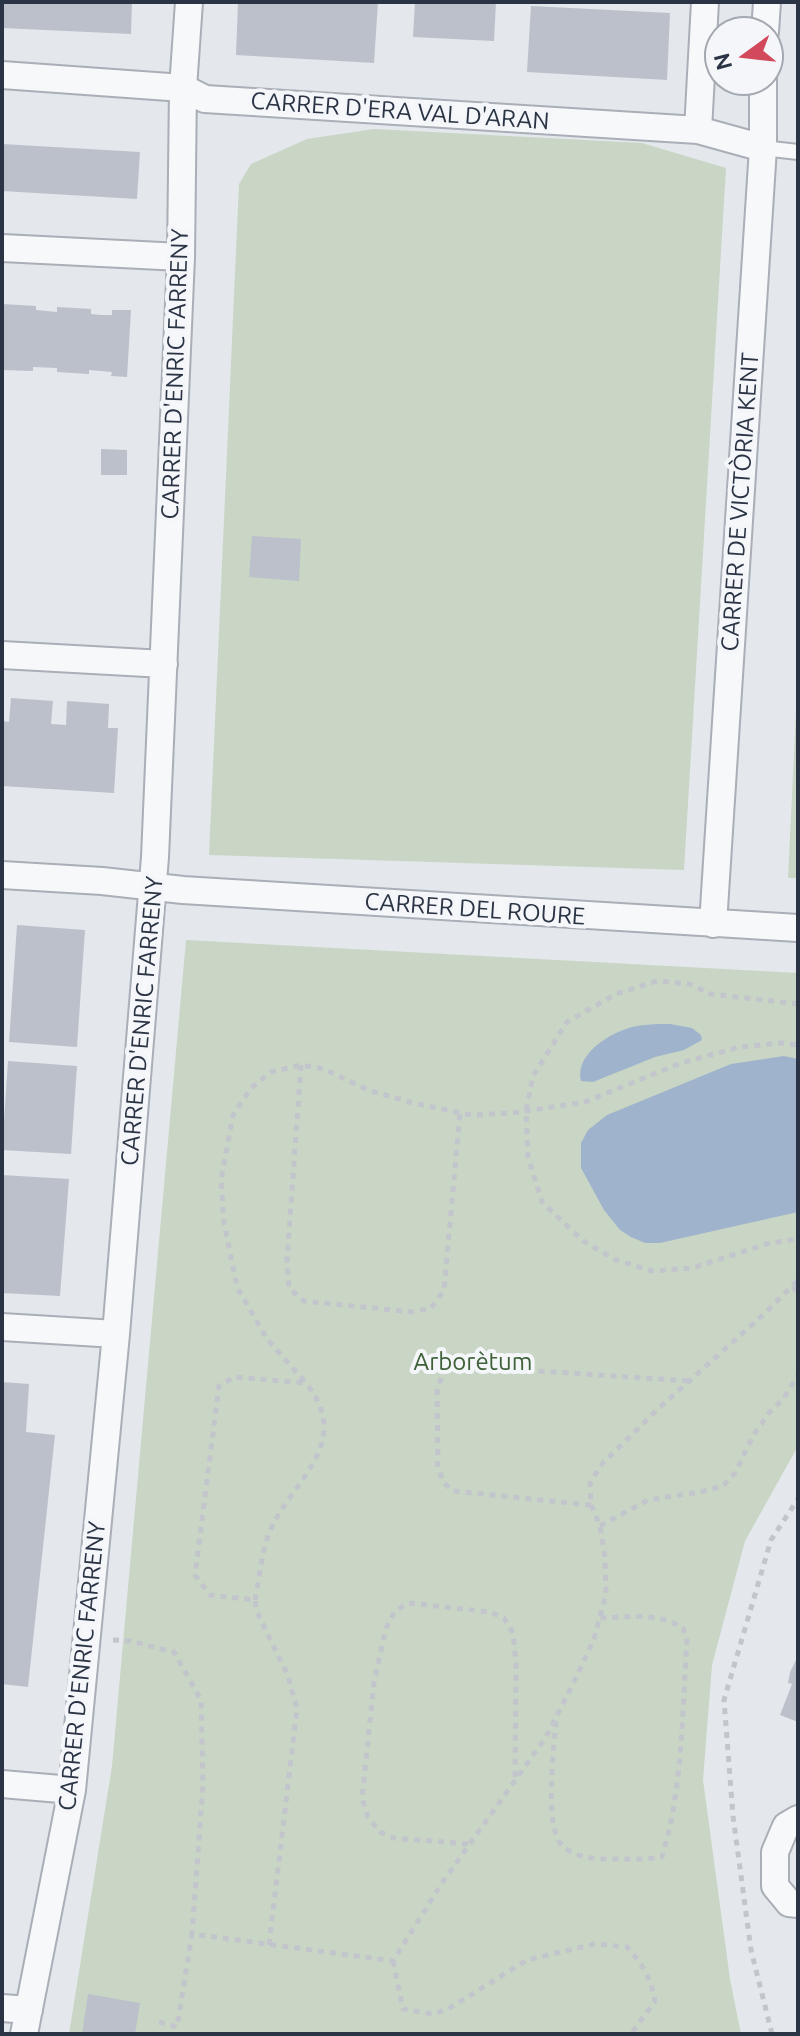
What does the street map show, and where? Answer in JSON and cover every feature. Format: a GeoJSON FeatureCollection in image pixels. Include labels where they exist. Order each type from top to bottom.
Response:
{"type":"FeatureCollection","features":[{"type":"Feature","properties":{"kind":"street","name":"CARRER D'ENRIC FARRENY"},"geometry":{"type":"LineString","coordinates":[[26,2022],[72,1790],[116,1334],[155,857],[181,257],[183,88],[189,2]]}},
{"type":"Feature","properties":{"kind":"street"},"geometry":{"type":"LineString","coordinates":[[698,130],[705,2]]}},
{"type":"Feature","properties":{"kind":"street","name":"CARRER D'ERA VAL D'ARAN"},"geometry":{"type":"LineString","coordinates":[[2,75],[183,88],[205,99],[698,130],[763,148]]}},
{"type":"Feature","properties":{"kind":"street","name":"CARRER DE VICTÒRIA KENT"},"geometry":{"type":"LineString","coordinates":[[713,924],[763,148],[763,96]]}},
{"type":"Feature","properties":{"kind":"street"},"geometry":{"type":"LineString","coordinates":[[2,248],[181,257]]}},
{"type":"Feature","properties":{"kind":"street"},"geometry":{"type":"LineString","coordinates":[[2,655],[164,664]]}},
{"type":"Feature","properties":{"kind":"street","name":"CARRER DEL ROURE"},"geometry":{"type":"LineString","coordinates":[[2,875],[194,891],[798,928]]}},
{"type":"Feature","properties":{"kind":"street"},"geometry":{"type":"LineString","coordinates":[[2,1327],[116,1334]]}},
{"type":"Feature","properties":{"kind":"street"},"geometry":{"type":"LineString","coordinates":[[2,1784],[72,1790]]}},
{"type":"Feature","properties":{"kind":"street"},"geometry":{"type":"LineString","coordinates":[[798,1819],[786,1826],[775,1852],[775,1886],[789,1903],[798,1904]]}},
{"type":"Feature","properties":{"kind":"street"},"geometry":{"type":"LineString","coordinates":[[2,2008],[26,2022]]}},
{"type":"Feature","properties":{"kind":"lane","name":"CARRER D'ERA VAL D'ARAN"},"geometry":{"type":"LineString","coordinates":[[763,148],[798,152]]}},
{"type":"Feature","properties":{"kind":"path"},"geometry":{"type":"LineString","coordinates":[[798,1004],[711,994],[689,984],[657,981],[616,994],[567,1022],[533,1076],[526,1111],[528,1157],[542,1202],[583,1241],[616,1260],[652,1271],[692,1268],[770,1243],[798,1239]]}},
{"type":"Feature","properties":{"kind":"path"},"geometry":{"type":"LineString","coordinates":[[269,1945],[297,1709],[288,1676],[257,1612],[255,1600],[267,1537],[311,1469],[321,1447],[323,1422],[316,1396],[267,1339],[237,1287],[224,1223],[221,1180],[233,1115],[251,1088],[271,1072],[301,1065],[324,1069],[368,1090],[471,1115],[585,1102],[681,1063],[740,1047],[781,1043],[798,1045]]}},
{"type":"Feature","properties":{"kind":"path"},"geometry":{"type":"LineString","coordinates":[[301,1065],[287,1261],[289,1288],[304,1301],[412,1312],[431,1308],[444,1290],[460,1113]]}},
{"type":"Feature","properties":{"kind":"path"},"geometry":{"type":"LineString","coordinates":[[796,1283],[798,1294]]}},
{"type":"Feature","properties":{"kind":"path"},"geometry":{"type":"LineString","coordinates":[[631,2034],[655,2001],[651,1981],[641,1962],[627,1947],[595,1944],[527,1960],[448,2009],[432,2014],[403,2009],[393,1961],[444,1880],[546,1737],[594,1639],[606,1594],[605,1557],[600,1526],[591,1505],[590,1484],[600,1466],[796,1283]]}},
{"type":"Feature","properties":{"kind":"path"},"geometry":{"type":"LineString","coordinates":[[591,1505],[453,1491],[444,1483],[438,1468],[437,1386],[447,1370],[463,1366],[690,1381]]}},
{"type":"Feature","properties":{"kind":"path"},"geometry":{"type":"LineString","coordinates":[[600,1526],[648,1500],[723,1486],[735,1473],[753,1436],[798,1375]]}},
{"type":"Feature","properties":{"kind":"path"},"geometry":{"type":"LineString","coordinates":[[255,1600],[210,1595],[195,1575],[219,1386],[234,1377],[306,1383]]}},
{"type":"Feature","properties":{"kind":"path"},"geometry":{"type":"LineString","coordinates":[[772,2034],[751,1950],[733,1816],[724,1700],[771,1540],[798,1499]]}},
{"type":"Feature","properties":{"kind":"path"},"geometry":{"type":"LineString","coordinates":[[469,1845],[394,1838],[380,1832],[365,1808],[362,1798],[374,1682],[386,1628],[395,1611],[409,1603],[490,1612],[504,1618],[513,1633],[516,1663],[515,1780]]}},
{"type":"Feature","properties":{"kind":"path"},"geometry":{"type":"LineString","coordinates":[[556,1718],[551,1812],[554,1832],[561,1845],[579,1856],[602,1859],[662,1857],[678,1776],[687,1641],[683,1628],[671,1620],[644,1616],[600,1618]]}},
{"type":"Feature","properties":{"kind":"path"},"geometry":{"type":"LineString","coordinates":[[105,1639],[130,1641],[174,1652],[201,1700],[203,1785],[192,1934],[176,2030],[159,2022]]}},
{"type":"Feature","properties":{"kind":"path"},"geometry":{"type":"LineString","coordinates":[[192,1934],[393,1961]]}},
{"type":"Feature","properties":{"kind":"green space"},"geometry":{"type":"Polygon","coordinates":[[[374,129],[642,143],[726,168],[684,870],[209,855],[239,184],[251,164],[307,139],[374,129]]]}},
{"type":"Feature","properties":{"kind":"green space"},"geometry":{"type":"Polygon","coordinates":[[[798,671],[798,878],[788,878],[798,671]]]}},
{"type":"Feature","properties":{"kind":"green space","name":"Arborètum"},"geometry":{"type":"Polygon","coordinates":[[[186,940],[798,973],[798,1446],[745,1541],[712,1665],[703,1780],[730,1979],[741,2034],[69,2034],[112,1766],[186,940]]]}},
{"type":"Feature","properties":{"kind":"water"},"geometry":{"type":"Polygon","coordinates":[[[670,1024],[692,1028],[701,1035],[702,1040],[684,1050],[655,1057],[593,1082],[581,1081],[580,1072],[587,1055],[609,1037],[637,1026],[670,1024]]]}},
{"type":"Feature","properties":{"kind":"water"},"geometry":{"type":"Polygon","coordinates":[[[784,1056],[798,1059],[798,1212],[660,1243],[645,1243],[620,1230],[604,1210],[581,1168],[581,1143],[588,1130],[607,1115],[731,1064],[784,1056]]]}},
{"type":"Feature","properties":{"kind":"building"},"geometry":{"type":"Polygon","coordinates":[[[2,2],[132,2],[131,34],[2,28],[2,2]]]}},
{"type":"Feature","properties":{"kind":"building"},"geometry":{"type":"Polygon","coordinates":[[[238,2],[378,2],[374,63],[236,55],[238,2]]]}},
{"type":"Feature","properties":{"kind":"building"},"geometry":{"type":"Polygon","coordinates":[[[415,2],[496,2],[494,41],[413,37],[415,2]]]}},
{"type":"Feature","properties":{"kind":"building"},"geometry":{"type":"Polygon","coordinates":[[[531,6],[670,13],[667,80],[527,72],[531,6]]]}},
{"type":"Feature","properties":{"kind":"building"},"geometry":{"type":"Polygon","coordinates":[[[2,144],[140,152],[137,199],[2,191],[2,144]]]}},
{"type":"Feature","properties":{"kind":"building"},"geometry":{"type":"Polygon","coordinates":[[[2,304],[36,306],[36,310],[57,312],[57,307],[91,309],[91,314],[101,315],[112,315],[112,310],[131,310],[127,377],[89,370],[89,374],[57,372],[57,368],[2,370],[2,304]]]}},
{"type":"Feature","properties":{"kind":"building"},"geometry":{"type":"Polygon","coordinates":[[[101,449],[127,450],[127,475],[101,475],[101,449]]]}},
{"type":"Feature","properties":{"kind":"building"},"geometry":{"type":"Polygon","coordinates":[[[252,536],[301,539],[299,581],[249,577],[252,536]]]}},
{"type":"Feature","properties":{"kind":"building"},"geometry":{"type":"Polygon","coordinates":[[[11,698],[53,701],[51,724],[66,725],[67,701],[109,704],[108,728],[118,728],[114,793],[2,786],[2,721],[9,722],[11,698]]]}},
{"type":"Feature","properties":{"kind":"building"},"geometry":{"type":"Polygon","coordinates":[[[17,925],[85,930],[77,1047],[9,1042],[17,925]]]}},
{"type":"Feature","properties":{"kind":"building"},"geometry":{"type":"Polygon","coordinates":[[[8,1061],[77,1066],[71,1154],[2,1150],[8,1061]]]}},
{"type":"Feature","properties":{"kind":"building"},"geometry":{"type":"Polygon","coordinates":[[[2,1175],[69,1179],[60,1296],[2,1293],[2,1175]]]}},
{"type":"Feature","properties":{"kind":"building"},"geometry":{"type":"Polygon","coordinates":[[[2,1382],[29,1384],[26,1432],[55,1435],[28,1687],[2,1684],[2,1382]]]}},
{"type":"Feature","properties":{"kind":"building"},"geometry":{"type":"Polygon","coordinates":[[[798,1656],[798,1722],[780,1715],[792,1684],[788,1683],[790,1672],[798,1656]]]}},
{"type":"Feature","properties":{"kind":"building"},"geometry":{"type":"Polygon","coordinates":[[[88,1994],[140,2003],[135,2034],[82,2034],[88,1994]]]}}]}
